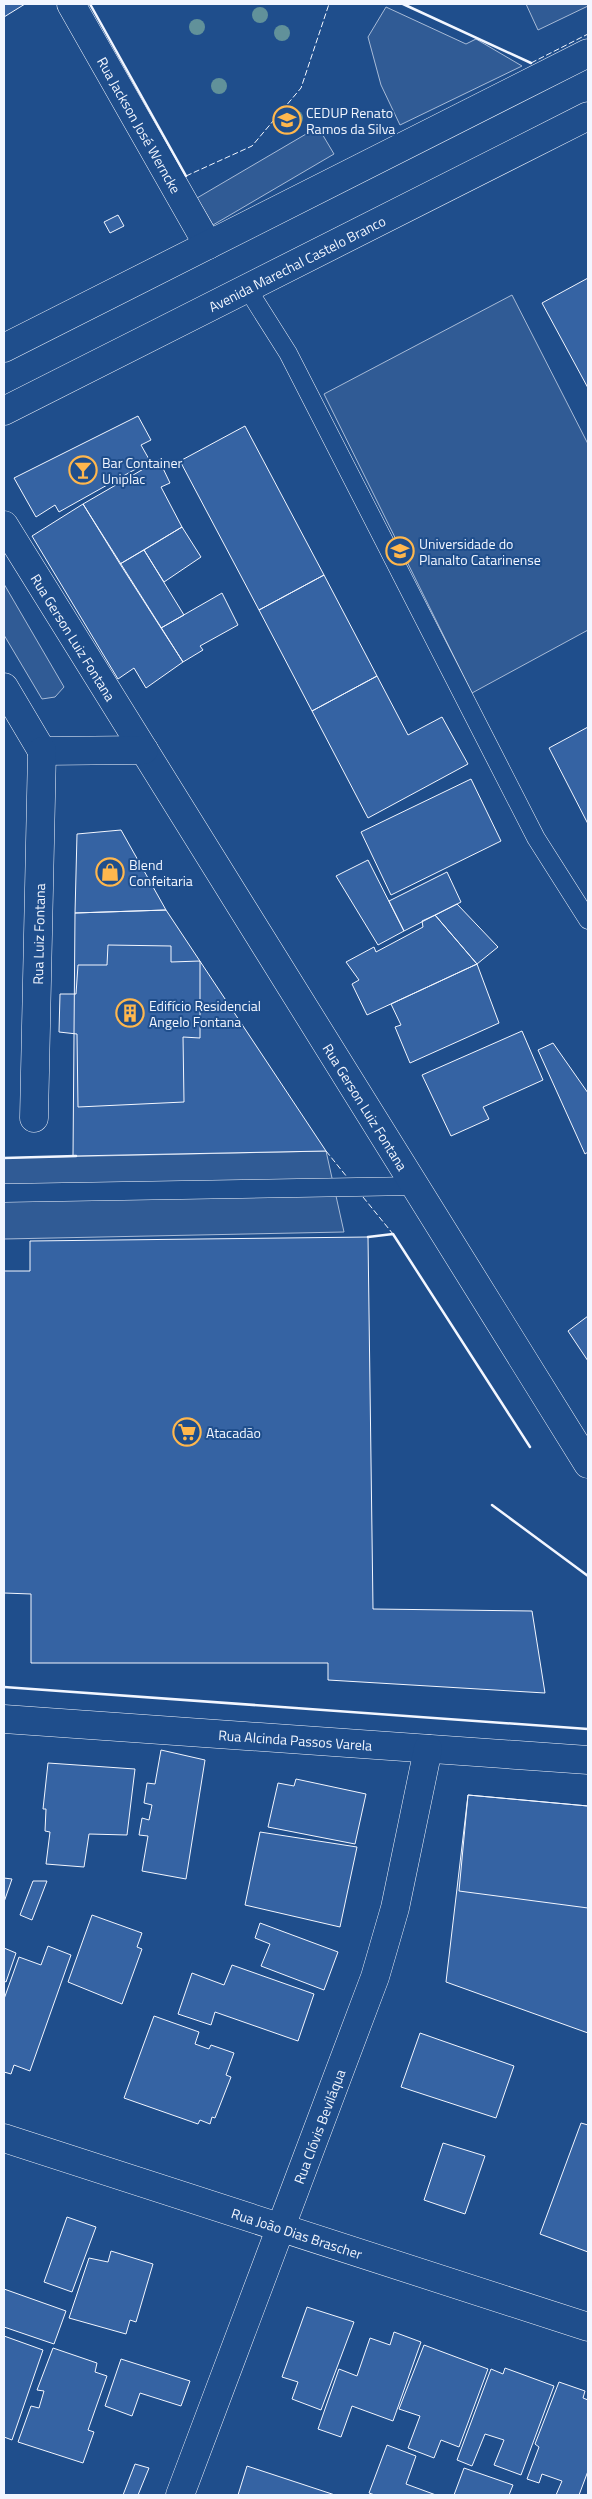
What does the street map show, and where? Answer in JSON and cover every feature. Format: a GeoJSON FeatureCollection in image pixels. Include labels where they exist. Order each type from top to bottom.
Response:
{"type":"FeatureCollection","features":[{"type":"Feature","properties":{"kind":"street","name":"Rua Jackson José Werncke"},"geometry":{"type":"LineString","coordinates":[[72,4],[208,245]]}},
{"type":"Feature","properties":{"kind":"street"},"geometry":{"type":"LineString","coordinates":[[4,348],[588,53]]}},
{"type":"Feature","properties":{"kind":"street","name":"Avenida Marechal Castelo Branco"},"geometry":{"type":"LineString","coordinates":[[4,411],[588,116]]}},
{"type":"Feature","properties":{"kind":"street","name":"Rua Gerson Luiz Fontana"},"geometry":{"type":"LineString","coordinates":[[4,525],[588,1464]]}},
{"type":"Feature","properties":{"kind":"street"},"geometry":{"type":"LineString","coordinates":[[4,687],[42,751],[144,750]]}},
{"type":"Feature","properties":{"kind":"street","name":"Rua Luiz Fontana"},"geometry":{"type":"LineString","coordinates":[[34,1118],[42,751]]}},
{"type":"Feature","properties":{"kind":"street","name":"Rua Alcinda Passos Varela"},"geometry":{"type":"LineString","coordinates":[[4,1719],[588,1760]]}},
{"type":"Feature","properties":{"kind":"street","name":"Rua Clóvis Beviláqua"},"geometry":{"type":"LineString","coordinates":[[180,2495],[374,1978],[395,1908],[428,1749]]}},
{"type":"Feature","properties":{"kind":"street","name":"Rua João Dias Brascher"},"geometry":{"type":"LineString","coordinates":[[4,2138],[588,2327]]}},
{"type":"Feature","properties":{"kind":"lane"},"geometry":{"type":"LineString","coordinates":[[247,288],[288,352],[536,838],[588,920]]}},
{"type":"Feature","properties":{"kind":"lane"},"geometry":{"type":"LineString","coordinates":[[4,1192],[415,1186]]}},
{"type":"Feature","properties":{"kind":"shaded area"},"geometry":{"type":"Polygon","coordinates":[[[526,4],[588,4],[588,6],[538,30],[526,4]]]}},
{"type":"Feature","properties":{"kind":"shaded area"},"geometry":{"type":"Polygon","coordinates":[[[386,7],[466,44],[476,39],[522,66],[400,125],[381,85],[368,37],[386,7]]]}},
{"type":"Feature","properties":{"kind":"shaded area"},"geometry":{"type":"Polygon","coordinates":[[[318,127],[334,154],[213,225],[197,198],[318,127]]]}},
{"type":"Feature","properties":{"kind":"shaded area"},"geometry":{"type":"Polygon","coordinates":[[[512,295],[588,444],[588,630],[472,693],[324,394],[512,295]]]}},
{"type":"Feature","properties":{"kind":"shaded area"},"geometry":{"type":"Polygon","coordinates":[[[4,584],[64,687],[55,697],[42,699],[4,635],[4,584]]]}},
{"type":"Feature","properties":{"kind":"shaded area"},"geometry":{"type":"Polygon","coordinates":[[[326,1151],[344,1232],[4,1239],[4,1158],[326,1151]]]}},
{"type":"Feature","properties":{"kind":"building"},"geometry":{"type":"Polygon","coordinates":[[[4,4],[25,4],[4,17],[4,4]]]}},
{"type":"Feature","properties":{"kind":"building"},"geometry":{"type":"Polygon","coordinates":[[[118,215],[124,226],[110,233],[104,222],[118,215]]]}},
{"type":"Feature","properties":{"kind":"building"},"geometry":{"type":"Polygon","coordinates":[[[588,278],[588,388],[542,303],[588,278]]]}},
{"type":"Feature","properties":{"kind":"building","name":"Bar Container Uniplac"},"geometry":{"type":"Polygon","coordinates":[[[138,416],[151,440],[141,445],[150,461],[59,512],[55,505],[36,517],[14,478],[138,416]]]}},
{"type":"Feature","properties":{"kind":"building"},"geometry":{"type":"Polygon","coordinates":[[[245,426],[324,575],[259,610],[180,461],[245,426]]]}},
{"type":"Feature","properties":{"kind":"building"},"geometry":{"type":"Polygon","coordinates":[[[159,460],[170,483],[161,487],[182,527],[120,564],[83,504],[159,460]]]}},
{"type":"Feature","properties":{"kind":"building"},"geometry":{"type":"Polygon","coordinates":[[[83,504],[183,662],[146,688],[134,668],[118,679],[32,536],[83,504]]]}},
{"type":"Feature","properties":{"kind":"building"},"geometry":{"type":"Polygon","coordinates":[[[182,527],[201,557],[164,582],[144,550],[182,527]]]}},
{"type":"Feature","properties":{"kind":"building"},"geometry":{"type":"Polygon","coordinates":[[[144,550],[184,615],[161,628],[120,564],[144,550]]]}},
{"type":"Feature","properties":{"kind":"building"},"geometry":{"type":"Polygon","coordinates":[[[324,575],[377,676],[312,711],[259,610],[324,575]]]}},
{"type":"Feature","properties":{"kind":"building"},"geometry":{"type":"Polygon","coordinates":[[[222,593],[238,625],[200,646],[203,650],[183,662],[161,628],[222,593]]]}},
{"type":"Feature","properties":{"kind":"building"},"geometry":{"type":"Polygon","coordinates":[[[377,676],[408,735],[442,717],[468,764],[368,818],[312,711],[377,676]]]}},
{"type":"Feature","properties":{"kind":"building"},"geometry":{"type":"Polygon","coordinates":[[[588,727],[588,824],[549,748],[588,727]]]}},
{"type":"Feature","properties":{"kind":"building"},"geometry":{"type":"Polygon","coordinates":[[[471,779],[501,841],[391,895],[361,832],[471,779]]]}},
{"type":"Feature","properties":{"kind":"building","name":"Blend Confeitaria"},"geometry":{"type":"Polygon","coordinates":[[[121,830],[166,910],[75,913],[77,834],[121,830]]]}},
{"type":"Feature","properties":{"kind":"building"},"geometry":{"type":"Polygon","coordinates":[[[368,860],[404,931],[378,945],[336,876],[368,860]]]}},
{"type":"Feature","properties":{"kind":"building"},"geometry":{"type":"Polygon","coordinates":[[[447,872],[461,902],[404,931],[389,901],[447,872]]]}},
{"type":"Feature","properties":{"kind":"building"},"geometry":{"type":"Polygon","coordinates":[[[457,904],[498,947],[477,964],[435,915],[457,904]]]}},
{"type":"Feature","properties":{"kind":"building"},"geometry":{"type":"Polygon","coordinates":[[[166,910],[326,1151],[73,1156],[75,913],[166,910]]]}},
{"type":"Feature","properties":{"kind":"building"},"geometry":{"type":"Polygon","coordinates":[[[435,915],[477,964],[367,1015],[352,984],[359,980],[346,962],[374,947],[376,952],[423,927],[422,921],[435,915]]]}},
{"type":"Feature","properties":{"kind":"building","name":"Edifício Residencial Angelo Fontana"},"geometry":{"type":"Polygon","coordinates":[[[108,945],[171,946],[171,962],[200,961],[200,1038],[183,1037],[184,1102],[78,1107],[77,1034],[59,1032],[60,994],[76,994],[78,965],[107,965],[108,945]]]}},
{"type":"Feature","properties":{"kind":"building"},"geometry":{"type":"Polygon","coordinates":[[[477,964],[499,1023],[410,1063],[395,1027],[401,1025],[391,1004],[477,964]]]}},
{"type":"Feature","properties":{"kind":"building"},"geometry":{"type":"Polygon","coordinates":[[[522,1031],[543,1080],[483,1107],[489,1119],[451,1136],[422,1075],[522,1031]]]}},
{"type":"Feature","properties":{"kind":"building"},"geometry":{"type":"Polygon","coordinates":[[[553,1043],[588,1093],[588,1152],[585,1154],[538,1050],[553,1043]]]}},
{"type":"Feature","properties":{"kind":"building","name":"Atacadão"},"geometry":{"type":"Polygon","coordinates":[[[368,1237],[373,1609],[532,1611],[545,1693],[328,1680],[328,1663],[31,1663],[31,1594],[4,1593],[4,1271],[30,1271],[30,1241],[368,1237]]]}},
{"type":"Feature","properties":{"kind":"building"},"geometry":{"type":"Polygon","coordinates":[[[588,1316],[588,1361],[568,1331],[588,1316]]]}},
{"type":"Feature","properties":{"kind":"building"},"geometry":{"type":"Polygon","coordinates":[[[161,1750],[205,1760],[186,1879],[142,1871],[148,1836],[139,1835],[142,1818],[149,1820],[152,1805],[144,1803],[147,1783],[155,1784],[161,1750]]]}},
{"type":"Feature","properties":{"kind":"building"},"geometry":{"type":"Polygon","coordinates":[[[48,1763],[135,1769],[127,1835],[89,1834],[84,1867],[46,1864],[50,1832],[45,1831],[46,1809],[43,1809],[48,1763]]]}},
{"type":"Feature","properties":{"kind":"building"},"geometry":{"type":"Polygon","coordinates":[[[296,1779],[366,1794],[355,1844],[268,1827],[278,1783],[294,1786],[296,1779]]]}},
{"type":"Feature","properties":{"kind":"building"},"geometry":{"type":"Polygon","coordinates":[[[468,1795],[588,1806],[588,1908],[459,1891],[468,1795]]]}},
{"type":"Feature","properties":{"kind":"building"},"geometry":{"type":"Polygon","coordinates":[[[468,1795],[588,1806],[588,2033],[446,1982],[468,1795]]]}},
{"type":"Feature","properties":{"kind":"building"},"geometry":{"type":"Polygon","coordinates":[[[260,1832],[357,1847],[340,1927],[245,1905],[260,1832]]]}},
{"type":"Feature","properties":{"kind":"building"},"geometry":{"type":"Polygon","coordinates":[[[4,1878],[12,1879],[4,1902],[4,1878]]]}},
{"type":"Feature","properties":{"kind":"building"},"geometry":{"type":"Polygon","coordinates":[[[33,1881],[47,1881],[32,1920],[20,1915],[33,1881]]]}},
{"type":"Feature","properties":{"kind":"building"},"geometry":{"type":"Polygon","coordinates":[[[92,1915],[142,1933],[137,1947],[142,1949],[122,2004],[68,1982],[92,1915]]]}},
{"type":"Feature","properties":{"kind":"building"},"geometry":{"type":"Polygon","coordinates":[[[260,1923],[338,1952],[324,1990],[261,1966],[270,1944],[255,1938],[260,1923]]]}},
{"type":"Feature","properties":{"kind":"building"},"geometry":{"type":"Polygon","coordinates":[[[48,1946],[71,1955],[30,2071],[14,2065],[11,2074],[4,2072],[4,1999],[19,1957],[41,1965],[48,1946]]]}},
{"type":"Feature","properties":{"kind":"building"},"geometry":{"type":"Polygon","coordinates":[[[4,1948],[16,1953],[6,1982],[4,1981],[4,1948]]]}},
{"type":"Feature","properties":{"kind":"building"},"geometry":{"type":"Polygon","coordinates":[[[232,1965],[314,1994],[298,2041],[215,2012],[211,2025],[178,2014],[192,1973],[224,1985],[232,1965]]]}},
{"type":"Feature","properties":{"kind":"building"},"geometry":{"type":"Polygon","coordinates":[[[154,2016],[199,2032],[195,2044],[209,2049],[211,2045],[234,2053],[226,2075],[231,2077],[215,2118],[212,2117],[210,2124],[200,2120],[198,2124],[124,2098],[154,2016]]]}},
{"type":"Feature","properties":{"kind":"building"},"geometry":{"type":"Polygon","coordinates":[[[420,2033],[514,2066],[496,2118],[401,2087],[420,2033]]]}},
{"type":"Feature","properties":{"kind":"building"},"geometry":{"type":"Polygon","coordinates":[[[581,2123],[588,2125],[588,2252],[540,2234],[581,2123]]]}},
{"type":"Feature","properties":{"kind":"building"},"geometry":{"type":"Polygon","coordinates":[[[443,2143],[485,2156],[465,2214],[424,2200],[443,2143]]]}},
{"type":"Feature","properties":{"kind":"building"},"geometry":{"type":"Polygon","coordinates":[[[67,2217],[96,2227],[72,2292],[44,2282],[67,2217]]]}},
{"type":"Feature","properties":{"kind":"building"},"geometry":{"type":"Polygon","coordinates":[[[111,2251],[153,2264],[136,2322],[130,2320],[126,2334],[69,2318],[89,2258],[108,2262],[111,2251]]]}},
{"type":"Feature","properties":{"kind":"building"},"geometry":{"type":"Polygon","coordinates":[[[4,2289],[66,2311],[54,2344],[4,2327],[4,2289]]]}},
{"type":"Feature","properties":{"kind":"building"},"geometry":{"type":"Polygon","coordinates":[[[307,2307],[354,2322],[321,2410],[292,2399],[298,2382],[282,2377],[307,2307]]]}},
{"type":"Feature","properties":{"kind":"building"},"geometry":{"type":"Polygon","coordinates":[[[394,2332],[421,2342],[393,2421],[352,2406],[341,2437],[318,2429],[339,2369],[357,2376],[370,2338],[390,2345],[394,2332]]]}},
{"type":"Feature","properties":{"kind":"building"},"geometry":{"type":"Polygon","coordinates":[[[4,2336],[43,2350],[12,2440],[4,2437],[4,2336]]]}},
{"type":"Feature","properties":{"kind":"building"},"geometry":{"type":"Polygon","coordinates":[[[424,2345],[488,2369],[459,2447],[441,2440],[434,2458],[408,2448],[420,2416],[399,2409],[424,2345]]]}},
{"type":"Feature","properties":{"kind":"building"},"geometry":{"type":"Polygon","coordinates":[[[53,2348],[97,2363],[95,2372],[107,2376],[88,2430],[94,2432],[83,2463],[18,2442],[31,2406],[39,2408],[44,2391],[37,2390],[53,2348]]]}},
{"type":"Feature","properties":{"kind":"building"},"geometry":{"type":"Polygon","coordinates":[[[121,2359],[190,2381],[181,2406],[140,2393],[132,2416],[105,2406],[121,2359]]]}},
{"type":"Feature","properties":{"kind":"building"},"geometry":{"type":"Polygon","coordinates":[[[505,2368],[554,2386],[521,2475],[494,2465],[504,2440],[485,2434],[472,2466],[457,2460],[491,2369],[503,2374],[505,2368]]]}},
{"type":"Feature","properties":{"kind":"building"},"geometry":{"type":"Polygon","coordinates":[[[559,2382],[585,2391],[583,2398],[588,2400],[588,2471],[579,2495],[556,2495],[562,2481],[542,2474],[539,2483],[527,2479],[539,2447],[535,2444],[559,2382]]]}},
{"type":"Feature","properties":{"kind":"building"},"geometry":{"type":"Polygon","coordinates":[[[387,2445],[416,2456],[406,2484],[436,2495],[375,2495],[369,2493],[387,2445]]]}},
{"type":"Feature","properties":{"kind":"building"},"geometry":{"type":"Polygon","coordinates":[[[135,2464],[149,2468],[138,2495],[123,2495],[135,2464]]]}},
{"type":"Feature","properties":{"kind":"building"},"geometry":{"type":"Polygon","coordinates":[[[247,2466],[335,2495],[238,2495],[247,2466]]]}},
{"type":"Feature","properties":{"kind":"building"},"geometry":{"type":"Polygon","coordinates":[[[464,2468],[513,2485],[509,2495],[454,2495],[464,2468]]]}},
{"type":"Feature","properties":{"kind":"fence"},"geometry":{"type":"LineString","coordinates":[[186,176],[252,146],[301,88],[329,4]]}},
{"type":"Feature","properties":{"kind":"fence"},"geometry":{"type":"LineString","coordinates":[[531,63],[588,34]]}},
{"type":"Feature","properties":{"kind":"fence"},"geometry":{"type":"LineString","coordinates":[[326,1151],[347,1177]]}},
{"type":"Feature","properties":{"kind":"fence"},"geometry":{"type":"LineString","coordinates":[[363,1197],[393,1234]]}},
{"type":"Feature","properties":{"kind":"wall"},"geometry":{"type":"LineString","coordinates":[[90,4],[186,176]]}},
{"type":"Feature","properties":{"kind":"wall"},"geometry":{"type":"LineString","coordinates":[[403,4],[531,63]]}},
{"type":"Feature","properties":{"kind":"wall"},"geometry":{"type":"LineString","coordinates":[[4,1158],[76,1156]]}},
{"type":"Feature","properties":{"kind":"wall"},"geometry":{"type":"LineString","coordinates":[[368,1237],[393,1234],[530,1447]]}},
{"type":"Feature","properties":{"kind":"wall"},"geometry":{"type":"LineString","coordinates":[[492,1505],[588,1576]]}},
{"type":"Feature","properties":{"kind":"wall"},"geometry":{"type":"LineString","coordinates":[[4,1687],[588,1729]]}},
{"type":"Feature","properties":{"kind":"place","name":"CEDUP Renato Ramos da Silva"},"geometry":{"type":"Point","coordinates":[287,120]}},
{"type":"Feature","properties":{"kind":"place","name":"Bar Container Uniplac"},"geometry":{"type":"Point","coordinates":[83,470]}},
{"type":"Feature","properties":{"kind":"place","name":"Universidade do Planalto Catarinense"},"geometry":{"type":"Point","coordinates":[400,551]}},
{"type":"Feature","properties":{"kind":"place","name":"Blend Confeitaria"},"geometry":{"type":"Point","coordinates":[110,872]}},
{"type":"Feature","properties":{"kind":"place","name":"Edifício Residencial Angelo Fontana"},"geometry":{"type":"Point","coordinates":[130,1013]}},
{"type":"Feature","properties":{"kind":"place","name":"Atacadão"},"geometry":{"type":"Point","coordinates":[187,1432]}}]}
